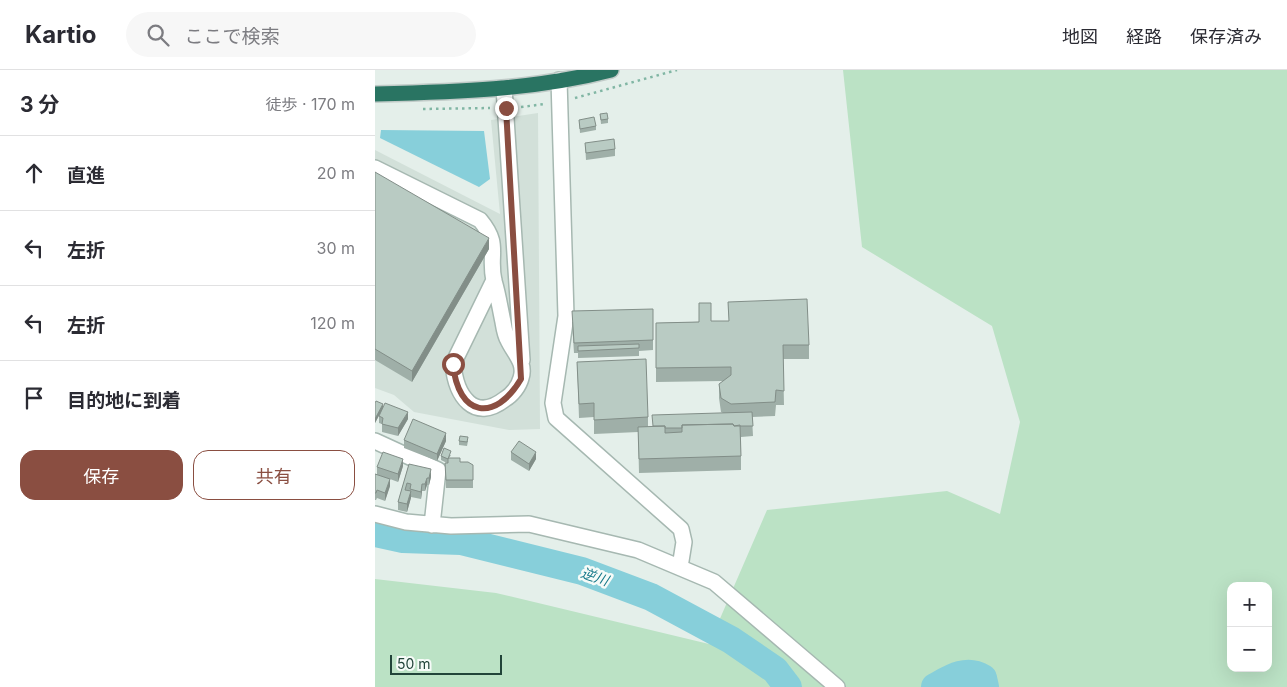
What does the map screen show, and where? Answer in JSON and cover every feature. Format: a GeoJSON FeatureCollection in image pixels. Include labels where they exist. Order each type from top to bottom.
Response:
{"type":"FeatureCollection","features":[{"type":"Feature","properties":{"kind":"highway"},"geometry":{"type":"LineString","coordinates":[[375,94],[464,92],[504,88],[611,70]]}},
{"type":"Feature","properties":{"kind":"street"},"geometry":{"type":"LineString","coordinates":[[559,80],[566,316],[553,403],[556,418],[681,529],[684,542],[681,567]]}},
{"type":"Feature","properties":{"kind":"street"},"geometry":{"type":"LineString","coordinates":[[494,280],[453,364],[454,378],[463,398],[477,409],[491,408],[512,394],[521,379],[522,364],[504,88]]}},
{"type":"Feature","properties":{"kind":"street"},"geometry":{"type":"LineString","coordinates":[[375,168],[480,220],[489,230],[493,240],[494,280],[499,292],[507,339],[522,364]]}},
{"type":"Feature","properties":{"kind":"street"},"geometry":{"type":"LineString","coordinates":[[375,442],[438,470],[432,525]]}},
{"type":"Feature","properties":{"kind":"street"},"geometry":{"type":"LineString","coordinates":[[375,514],[406,522],[432,525],[529,524],[638,550],[713,582],[837,687]]}},
{"type":"Feature","properties":{"kind":"shaded area"},"geometry":{"type":"Polygon","coordinates":[[[538,113],[540,429],[509,430],[414,412],[394,395],[375,388],[375,150],[500,214],[491,120],[538,113]]]}},
{"type":"Feature","properties":{"kind":"green space"},"geometry":{"type":"Polygon","coordinates":[[[843,70],[1287,70],[1287,687],[375,687],[375,579],[496,593],[709,644],[767,510],[947,491],[1000,514],[1020,422],[992,326],[862,247],[843,70]]]}},
{"type":"Feature","properties":{"kind":"water"},"geometry":{"type":"Polygon","coordinates":[[[381,130],[484,131],[490,179],[479,187],[380,138],[381,130]]]}},
{"type":"Feature","properties":{"kind":"building"},"geometry":{"type":"Polygon","coordinates":[[[607,113],[608,119],[601,120],[600,114],[607,113]]]}},
{"type":"Feature","properties":{"kind":"building"},"geometry":{"type":"Polygon","coordinates":[[[594,117],[596,126],[580,129],[579,120],[594,117]]]}},
{"type":"Feature","properties":{"kind":"building"},"geometry":{"type":"Polygon","coordinates":[[[614,139],[615,149],[586,153],[585,143],[614,139]]]}},
{"type":"Feature","properties":{"kind":"building"},"geometry":{"type":"Polygon","coordinates":[[[375,172],[489,238],[412,371],[375,349],[375,172]]]}},
{"type":"Feature","properties":{"kind":"building"},"geometry":{"type":"Polygon","coordinates":[[[807,299],[809,345],[783,345],[784,391],[776,390],[775,402],[731,404],[721,398],[719,384],[731,375],[731,367],[656,368],[656,323],[699,322],[699,303],[711,303],[711,321],[729,321],[728,302],[807,299]]]}},
{"type":"Feature","properties":{"kind":"building"},"geometry":{"type":"Polygon","coordinates":[[[653,309],[653,340],[574,343],[572,311],[653,309]]]}},
{"type":"Feature","properties":{"kind":"building"},"geometry":{"type":"Polygon","coordinates":[[[639,344],[639,348],[578,351],[578,346],[639,344]]]}},
{"type":"Feature","properties":{"kind":"building"},"geometry":{"type":"Polygon","coordinates":[[[646,359],[648,417],[594,420],[594,403],[579,404],[577,362],[646,359]]]}},
{"type":"Feature","properties":{"kind":"building"},"geometry":{"type":"Polygon","coordinates":[[[376,401],[383,404],[375,419],[375,403],[376,401]]]}},
{"type":"Feature","properties":{"kind":"building"},"geometry":{"type":"Polygon","coordinates":[[[385,403],[408,412],[398,428],[382,424],[383,418],[379,416],[385,403]]]}},
{"type":"Feature","properties":{"kind":"building"},"geometry":{"type":"Polygon","coordinates":[[[752,412],[753,426],[734,426],[733,424],[682,425],[682,428],[665,428],[665,426],[653,426],[652,415],[752,412]]]}},
{"type":"Feature","properties":{"kind":"building"},"geometry":{"type":"Polygon","coordinates":[[[413,419],[446,433],[437,454],[404,440],[413,419]]]}},
{"type":"Feature","properties":{"kind":"building"},"geometry":{"type":"Polygon","coordinates":[[[733,424],[734,426],[740,425],[741,456],[639,459],[638,427],[665,426],[665,433],[682,432],[682,425],[733,424]]]}},
{"type":"Feature","properties":{"kind":"building"},"geometry":{"type":"Polygon","coordinates":[[[460,436],[468,437],[467,442],[459,441],[460,436]]]}},
{"type":"Feature","properties":{"kind":"building"},"geometry":{"type":"Polygon","coordinates":[[[519,441],[536,452],[529,464],[511,452],[519,441]]]}},
{"type":"Feature","properties":{"kind":"building"},"geometry":{"type":"Polygon","coordinates":[[[444,448],[451,451],[448,459],[441,456],[444,448]]]}},
{"type":"Feature","properties":{"kind":"building"},"geometry":{"type":"Polygon","coordinates":[[[383,452],[403,459],[398,474],[377,467],[383,452]]]}},
{"type":"Feature","properties":{"kind":"building"},"geometry":{"type":"Polygon","coordinates":[[[448,458],[460,458],[460,462],[468,462],[473,465],[473,480],[446,480],[445,463],[448,463],[448,458]]]}},
{"type":"Feature","properties":{"kind":"building"},"geometry":{"type":"Polygon","coordinates":[[[409,464],[431,469],[429,478],[427,478],[425,484],[422,484],[421,492],[410,489],[411,484],[407,483],[405,490],[411,491],[407,504],[398,502],[409,464]]]}},
{"type":"Feature","properties":{"kind":"building"},"geometry":{"type":"Polygon","coordinates":[[[375,474],[390,479],[385,493],[377,490],[375,493],[375,474]]]}},
{"type":"Feature","properties":{"kind":"waterway","name":"逆川"},"geometry":{"type":"LineString","coordinates":[[375,533],[403,539],[461,541],[582,571],[651,597],[731,640],[775,670],[788,687]]}},
{"type":"Feature","properties":{"kind":"waterway","name":"逆川"},"geometry":{"type":"LineString","coordinates":[[935,687],[947,680],[965,674],[977,675],[983,678],[985,687]]}},
{"type":"Feature","properties":{"kind":"route"},"geometry":{"type":"LineString","coordinates":[[453,364],[454,378],[463,398],[477,409],[491,408],[499,404],[512,394],[521,379],[522,364],[506,108]]}}]}
